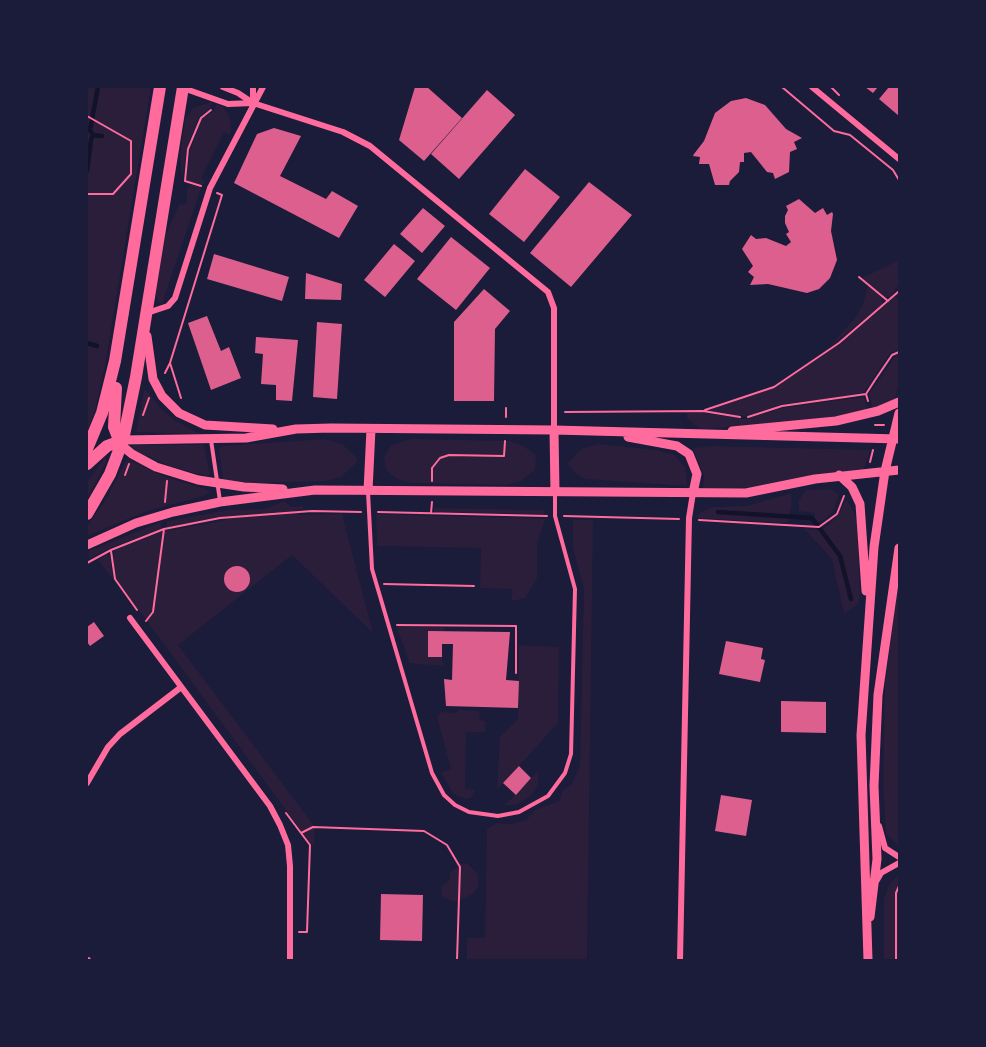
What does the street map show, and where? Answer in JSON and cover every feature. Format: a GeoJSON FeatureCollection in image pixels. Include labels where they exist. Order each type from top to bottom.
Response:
{"type":"FeatureCollection","features":[{"type":"Feature","properties":{"kind":"highway"},"geometry":{"type":"LineString","coordinates":[[87,449],[109,392],[160,87]]}},
{"type":"Feature","properties":{"kind":"highway"},"geometry":{"type":"LineString","coordinates":[[87,514],[110,474],[121,442],[146,314],[181,87]]}},
{"type":"Feature","properties":{"kind":"highway"},"geometry":{"type":"LineString","coordinates":[[121,324],[114,418],[121,442]]}},
{"type":"Feature","properties":{"kind":"highway"},"geometry":{"type":"LineString","coordinates":[[87,464],[121,442]]}},
{"type":"Feature","properties":{"kind":"street"},"geometry":{"type":"LineString","coordinates":[[181,87],[228,104],[253,103]]}},
{"type":"Feature","properties":{"kind":"street"},"geometry":{"type":"LineString","coordinates":[[224,87],[253,103],[343,132],[370,146],[548,292],[554,308],[555,492]]}},
{"type":"Feature","properties":{"kind":"street"},"geometry":{"type":"LineString","coordinates":[[253,87],[253,103]]}},
{"type":"Feature","properties":{"kind":"street"},"geometry":{"type":"LineString","coordinates":[[263,87],[210,188],[175,298],[168,306],[146,314],[149,361],[156,386],[172,408],[196,422],[239,429],[578,430],[895,439]]}},
{"type":"Feature","properties":{"kind":"street"},"geometry":{"type":"LineString","coordinates":[[812,87],[899,159]]}},
{"type":"Feature","properties":{"kind":"street"},"geometry":{"type":"LineString","coordinates":[[709,435],[836,421],[886,408],[899,402]]}},
{"type":"Feature","properties":{"kind":"street"},"geometry":{"type":"LineString","coordinates":[[868,960],[861,735],[868,605],[885,471],[895,439],[899,413]]}},
{"type":"Feature","properties":{"kind":"street"},"geometry":{"type":"LineString","coordinates":[[121,442],[246,438],[296,429]]}},
{"type":"Feature","properties":{"kind":"street"},"geometry":{"type":"LineString","coordinates":[[368,491],[371,429]]}},
{"type":"Feature","properties":{"kind":"street"},"geometry":{"type":"LineString","coordinates":[[578,430],[677,446],[689,454],[696,467],[690,518],[680,960]]}},
{"type":"Feature","properties":{"kind":"street"},"geometry":{"type":"LineString","coordinates":[[121,442],[132,454],[156,467],[218,484],[315,490],[746,494],[839,475],[899,470]]}},
{"type":"Feature","properties":{"kind":"street"},"geometry":{"type":"LineString","coordinates":[[839,475],[852,487],[860,504],[868,605]]}},
{"type":"Feature","properties":{"kind":"street"},"geometry":{"type":"LineString","coordinates":[[87,545],[116,530],[154,517],[220,502],[315,490]]}},
{"type":"Feature","properties":{"kind":"street"},"geometry":{"type":"LineString","coordinates":[[867,934],[876,883],[878,695],[899,548]]}},
{"type":"Feature","properties":{"kind":"street"},"geometry":{"type":"LineString","coordinates":[[130,618],[270,806],[284,835],[290,866],[290,960]]}},
{"type":"Feature","properties":{"kind":"street"},"geometry":{"type":"LineString","coordinates":[[87,783],[108,747],[120,734],[180,688]]}},
{"type":"Feature","properties":{"kind":"street"},"geometry":{"type":"LineString","coordinates":[[875,808],[882,843],[889,852],[899,857]]}},
{"type":"Feature","properties":{"kind":"street"},"geometry":{"type":"LineString","coordinates":[[876,883],[881,873],[899,863]]}},
{"type":"Feature","properties":{"kind":"lane"},"geometry":{"type":"LineString","coordinates":[[211,440],[220,502]]}},
{"type":"Feature","properties":{"kind":"lane"},"geometry":{"type":"LineString","coordinates":[[368,491],[369,544],[375,584],[432,773],[444,795],[461,809],[488,815],[519,812],[548,796],[565,774],[572,743],[575,589],[555,516],[555,492]]}},
{"type":"Feature","properties":{"kind":"path"},"geometry":{"type":"LineString","coordinates":[[782,87],[834,131],[850,135],[893,170],[899,180]]}},
{"type":"Feature","properties":{"kind":"path"},"geometry":{"type":"LineString","coordinates":[[210,188],[185,182],[188,148],[201,118],[212,109],[215,99]]}},
{"type":"Feature","properties":{"kind":"path"},"geometry":{"type":"LineString","coordinates":[[87,116],[131,141],[130,174],[113,194],[87,194]]}},
{"type":"Feature","properties":{"kind":"path"},"geometry":{"type":"LineString","coordinates":[[156,386],[170,363],[222,195]]}},
{"type":"Feature","properties":{"kind":"path"},"geometry":{"type":"LineString","coordinates":[[859,278],[888,301]]}},
{"type":"Feature","properties":{"kind":"path"},"geometry":{"type":"LineString","coordinates":[[703,411],[774,387],[839,343],[898,292]]}},
{"type":"Feature","properties":{"kind":"path"},"geometry":{"type":"LineString","coordinates":[[565,412],[703,411],[746,417],[782,406],[866,394],[892,355],[899,352]]}},
{"type":"Feature","properties":{"kind":"path"},"geometry":{"type":"LineString","coordinates":[[866,394],[869,404]]}},
{"type":"Feature","properties":{"kind":"path"},"geometry":{"type":"LineString","coordinates":[[506,408],[506,420]]}},
{"type":"Feature","properties":{"kind":"path"},"geometry":{"type":"LineString","coordinates":[[872,415],[878,432]]}},
{"type":"Feature","properties":{"kind":"path"},"geometry":{"type":"LineString","coordinates":[[432,490],[432,468],[440,458],[450,455],[504,456],[505,432]]}},
{"type":"Feature","properties":{"kind":"path"},"geometry":{"type":"LineString","coordinates":[[869,466],[875,441]]}},
{"type":"Feature","properties":{"kind":"path"},"geometry":{"type":"LineString","coordinates":[[697,520],[819,527],[837,514],[843,496],[854,494]]}},
{"type":"Feature","properties":{"kind":"path"},"geometry":{"type":"LineString","coordinates":[[431,513],[432,502]]}},
{"type":"Feature","properties":{"kind":"path"},"geometry":{"type":"LineString","coordinates":[[87,562],[164,529],[220,518],[312,511],[688,519]]}},
{"type":"Feature","properties":{"kind":"path"},"geometry":{"type":"LineString","coordinates":[[111,550],[115,579],[146,621],[153,612],[164,529]]}},
{"type":"Feature","properties":{"kind":"path"},"geometry":{"type":"LineString","coordinates":[[375,584],[474,586]]}},
{"type":"Feature","properties":{"kind":"path"},"geometry":{"type":"LineString","coordinates":[[388,625],[516,626],[516,673]]}},
{"type":"Feature","properties":{"kind":"path"},"geometry":{"type":"LineString","coordinates":[[301,833],[313,827],[424,831],[447,845],[459,867],[457,960]]}},
{"type":"Feature","properties":{"kind":"path"},"geometry":{"type":"LineString","coordinates":[[896,960],[896,893],[899,886]]}},
{"type":"Feature","properties":{"kind":"shaded area"},"geometry":{"type":"Polygon","coordinates":[[[87,87],[151,87],[106,360],[95,411],[87,432],[87,87]]]}},
{"type":"Feature","properties":{"kind":"shaded area"},"geometry":{"type":"Polygon","coordinates":[[[212,102],[210,108],[199,117],[187,148],[182,179],[180,156],[185,119],[194,107],[212,102]]]}},
{"type":"Feature","properties":{"kind":"shaded area"},"geometry":{"type":"Polygon","coordinates":[[[216,104],[223,107],[230,117],[231,130],[229,135],[224,132],[201,178],[205,181],[203,185],[186,181],[190,150],[202,119],[214,111],[216,104]]]}},
{"type":"Feature","properties":{"kind":"shaded area"},"geometry":{"type":"Polygon","coordinates":[[[191,185],[201,188],[162,304],[158,301],[156,291],[166,234],[179,205],[187,204],[187,188],[191,185]]]}},
{"type":"Feature","properties":{"kind":"shaded area"},"geometry":{"type":"Polygon","coordinates":[[[899,260],[899,284],[890,297],[885,297],[862,278],[899,260]]]}},
{"type":"Feature","properties":{"kind":"shaded area"},"geometry":{"type":"Polygon","coordinates":[[[868,286],[882,298],[883,304],[828,348],[856,317],[863,304],[868,286]]]}},
{"type":"Feature","properties":{"kind":"shaded area"},"geometry":{"type":"Polygon","coordinates":[[[894,297],[899,298],[899,350],[890,353],[864,392],[829,399],[782,404],[746,416],[707,411],[774,388],[840,344],[894,297]]]}},
{"type":"Feature","properties":{"kind":"shaded area"},"geometry":{"type":"Polygon","coordinates":[[[899,356],[899,382],[896,395],[893,400],[873,409],[869,394],[894,358],[899,356]]]}},
{"type":"Feature","properties":{"kind":"shaded area"},"geometry":{"type":"Polygon","coordinates":[[[146,390],[162,410],[176,421],[200,434],[136,432],[146,390]]]}},
{"type":"Feature","properties":{"kind":"shaded area"},"geometry":{"type":"Polygon","coordinates":[[[864,397],[868,412],[832,419],[706,429],[699,428],[687,418],[687,413],[703,413],[746,419],[782,408],[864,397]]]}},
{"type":"Feature","properties":{"kind":"shaded area"},"geometry":{"type":"Polygon","coordinates":[[[325,439],[342,444],[357,458],[356,463],[341,477],[326,481],[254,483],[223,480],[219,449],[222,446],[325,439]]]}},
{"type":"Feature","properties":{"kind":"shaded area"},"geometry":{"type":"Polygon","coordinates":[[[410,439],[510,441],[536,455],[535,470],[521,481],[507,485],[412,483],[397,479],[386,470],[384,457],[391,446],[410,439]]]}},
{"type":"Feature","properties":{"kind":"shaded area"},"geometry":{"type":"Polygon","coordinates":[[[598,444],[656,450],[674,455],[686,468],[687,486],[585,479],[574,472],[568,463],[581,449],[598,444]]]}},
{"type":"Feature","properties":{"kind":"shaded area"},"geometry":{"type":"Polygon","coordinates":[[[135,445],[204,445],[210,475],[206,476],[172,467],[136,451],[131,447],[135,445]]]}},
{"type":"Feature","properties":{"kind":"shaded area"},"geometry":{"type":"Polygon","coordinates":[[[712,446],[870,450],[864,469],[834,472],[768,487],[703,489],[704,476],[693,448],[712,446]]]}},
{"type":"Feature","properties":{"kind":"shaded area"},"geometry":{"type":"Polygon","coordinates":[[[105,457],[107,461],[87,499],[87,482],[105,457]]]}},
{"type":"Feature","properties":{"kind":"shaded area"},"geometry":{"type":"Polygon","coordinates":[[[127,459],[163,476],[211,491],[204,496],[147,511],[87,536],[87,526],[105,501],[127,459]]]}},
{"type":"Feature","properties":{"kind":"shaded area"},"geometry":{"type":"Polygon","coordinates":[[[830,489],[839,494],[833,512],[815,524],[815,513],[799,511],[799,500],[806,490],[830,489]]]}},
{"type":"Feature","properties":{"kind":"shaded area"},"geometry":{"type":"Polygon","coordinates":[[[791,493],[792,504],[788,523],[697,518],[700,513],[712,507],[747,506],[791,493]]]}},
{"type":"Feature","properties":{"kind":"shaded area"},"geometry":{"type":"Polygon","coordinates":[[[846,499],[857,522],[860,596],[858,604],[844,614],[832,559],[804,529],[821,530],[830,524],[839,514],[846,499]]]}},
{"type":"Feature","properties":{"kind":"shaded area"},"geometry":{"type":"Polygon","coordinates":[[[284,501],[291,507],[303,506],[303,509],[295,510],[300,515],[342,514],[373,633],[292,555],[178,645],[315,827],[314,845],[311,844],[116,579],[113,558],[115,550],[164,531],[228,520],[229,516],[167,527],[167,521],[229,510],[265,509],[284,501]]]}},
{"type":"Feature","properties":{"kind":"shaded area"},"geometry":{"type":"Polygon","coordinates":[[[434,508],[544,510],[544,514],[434,512],[434,508]]]}},
{"type":"Feature","properties":{"kind":"shaded area"},"geometry":{"type":"Polygon","coordinates":[[[376,514],[545,519],[537,544],[537,578],[525,598],[512,601],[512,589],[480,588],[481,548],[377,546],[376,514]]]}},
{"type":"Feature","properties":{"kind":"shaded area"},"geometry":{"type":"Polygon","coordinates":[[[573,520],[593,520],[587,960],[467,960],[467,938],[485,938],[487,829],[497,823],[511,824],[526,820],[535,810],[559,801],[563,790],[572,784],[580,766],[584,589],[573,548],[573,520]]]}},
{"type":"Feature","properties":{"kind":"shaded area"},"geometry":{"type":"Polygon","coordinates":[[[161,522],[162,529],[110,548],[89,559],[89,551],[161,522]]]}},
{"type":"Feature","properties":{"kind":"shaded area"},"geometry":{"type":"Polygon","coordinates":[[[106,554],[110,557],[113,579],[98,560],[106,554]]]}},
{"type":"Feature","properties":{"kind":"shaded area"},"geometry":{"type":"Polygon","coordinates":[[[899,578],[899,846],[886,834],[883,785],[885,684],[899,578]]]}},
{"type":"Feature","properties":{"kind":"shaded area"},"geometry":{"type":"Polygon","coordinates":[[[396,626],[443,627],[445,632],[428,632],[428,656],[442,657],[443,666],[410,663],[396,626]]]}},
{"type":"Feature","properties":{"kind":"shaded area"},"geometry":{"type":"Polygon","coordinates":[[[519,645],[559,647],[558,723],[497,790],[500,737],[518,719],[519,645]]]}},
{"type":"Feature","properties":{"kind":"shaded area"},"geometry":{"type":"Polygon","coordinates":[[[459,710],[479,711],[480,720],[485,721],[485,732],[466,732],[465,789],[475,790],[471,798],[466,799],[453,794],[441,772],[451,769],[437,717],[441,712],[457,713],[459,710]]]}},
{"type":"Feature","properties":{"kind":"shaded area"},"geometry":{"type":"Polygon","coordinates":[[[538,771],[538,784],[532,795],[516,805],[505,805],[538,771]]]}},
{"type":"Feature","properties":{"kind":"shaded area"},"geometry":{"type":"Polygon","coordinates":[[[460,864],[468,864],[478,874],[478,887],[473,894],[455,902],[442,897],[441,886],[449,881],[450,873],[460,864]]]}},
{"type":"Feature","properties":{"kind":"shaded area"},"geometry":{"type":"Polygon","coordinates":[[[899,875],[899,960],[884,960],[884,898],[890,883],[899,875]]]}},
{"type":"Feature","properties":{"kind":"building"},"geometry":{"type":"Polygon","coordinates":[[[415,87],[427,87],[462,118],[424,161],[399,140],[415,87]]]}},
{"type":"Feature","properties":{"kind":"building"},"geometry":{"type":"Polygon","coordinates":[[[865,87],[878,87],[873,93],[865,87]]]}},
{"type":"Feature","properties":{"kind":"building"},"geometry":{"type":"Polygon","coordinates":[[[889,87],[899,87],[899,116],[879,99],[889,87]]]}},
{"type":"Feature","properties":{"kind":"building"},"geometry":{"type":"Polygon","coordinates":[[[487,90],[515,115],[459,179],[431,154],[487,90]]]}},
{"type":"Feature","properties":{"kind":"building"},"geometry":{"type":"Polygon","coordinates":[[[746,98],[765,105],[786,129],[802,138],[794,142],[797,149],[790,152],[789,172],[775,179],[773,173],[767,172],[751,152],[744,153],[744,162],[740,162],[739,172],[729,185],[715,185],[709,164],[699,164],[700,157],[693,156],[704,141],[715,113],[731,101],[746,98]]]}},
{"type":"Feature","properties":{"kind":"building"},"geometry":{"type":"Polygon","coordinates":[[[274,128],[301,136],[280,176],[326,199],[332,191],[358,206],[339,238],[234,183],[257,134],[274,128]]]}},
{"type":"Feature","properties":{"kind":"building"},"geometry":{"type":"Polygon","coordinates":[[[525,169],[560,197],[524,242],[489,214],[525,169]]]}},
{"type":"Feature","properties":{"kind":"building"},"geometry":{"type":"Polygon","coordinates":[[[589,182],[632,215],[571,287],[530,253],[589,182]]]}},
{"type":"Feature","properties":{"kind":"building"},"geometry":{"type":"Polygon","coordinates":[[[799,199],[815,213],[823,208],[827,215],[832,212],[833,214],[831,231],[837,260],[830,278],[819,289],[807,293],[768,284],[750,285],[754,277],[748,272],[753,266],[742,249],[751,235],[756,239],[766,238],[786,246],[791,242],[786,234],[789,232],[785,223],[788,210],[786,206],[799,199]]]}},
{"type":"Feature","properties":{"kind":"building"},"geometry":{"type":"Polygon","coordinates":[[[423,208],[445,226],[422,253],[400,234],[423,208]]]}},
{"type":"Feature","properties":{"kind":"building"},"geometry":{"type":"Polygon","coordinates":[[[451,237],[490,268],[456,310],[417,279],[451,237]]]}},
{"type":"Feature","properties":{"kind":"building"},"geometry":{"type":"Polygon","coordinates":[[[394,244],[415,261],[385,297],[364,280],[394,244]]]}},
{"type":"Feature","properties":{"kind":"building"},"geometry":{"type":"Polygon","coordinates":[[[214,254],[289,277],[282,301],[207,279],[214,254]]]}},
{"type":"Feature","properties":{"kind":"building"},"geometry":{"type":"Polygon","coordinates":[[[306,273],[342,284],[341,300],[305,299],[306,273]]]}},
{"type":"Feature","properties":{"kind":"building"},"geometry":{"type":"Polygon","coordinates":[[[484,289],[510,311],[495,329],[494,401],[454,401],[454,322],[484,289]]]}},
{"type":"Feature","properties":{"kind":"building"},"geometry":{"type":"Polygon","coordinates":[[[207,316],[221,351],[229,347],[241,378],[211,390],[188,323],[207,316]]]}},
{"type":"Feature","properties":{"kind":"building"},"geometry":{"type":"Polygon","coordinates":[[[317,322],[342,324],[337,399],[313,397],[317,322]]]}},
{"type":"Feature","properties":{"kind":"building"},"geometry":{"type":"Polygon","coordinates":[[[256,337],[298,340],[292,401],[276,400],[276,385],[261,384],[263,354],[255,353],[256,337]]]}},
{"type":"Feature","properties":{"kind":"building"},"geometry":{"type":"Polygon","coordinates":[[[237,566],[246,570],[250,579],[246,588],[237,592],[228,588],[224,579],[228,570],[237,566]]]}},
{"type":"Feature","properties":{"kind":"building"},"geometry":{"type":"Polygon","coordinates":[[[94,622],[104,636],[90,646],[87,642],[87,627],[94,622]]]}},
{"type":"Feature","properties":{"kind":"building"},"geometry":{"type":"Polygon","coordinates":[[[428,631],[510,632],[506,680],[519,681],[518,708],[446,706],[444,679],[452,680],[453,644],[442,644],[442,657],[428,657],[428,631]]]}},
{"type":"Feature","properties":{"kind":"building"},"geometry":{"type":"Polygon","coordinates":[[[726,641],[763,648],[761,659],[765,660],[760,682],[719,674],[726,641]]]}},
{"type":"Feature","properties":{"kind":"building"},"geometry":{"type":"Polygon","coordinates":[[[781,701],[826,702],[826,733],[781,732],[781,701]]]}},
{"type":"Feature","properties":{"kind":"building"},"geometry":{"type":"Polygon","coordinates":[[[519,766],[531,778],[516,795],[503,783],[519,766]]]}},
{"type":"Feature","properties":{"kind":"building"},"geometry":{"type":"Polygon","coordinates":[[[721,795],[752,800],[746,836],[715,831],[721,795]]]}},
{"type":"Feature","properties":{"kind":"building"},"geometry":{"type":"Polygon","coordinates":[[[381,894],[423,895],[422,941],[380,940],[381,894]]]}},
{"type":"Feature","properties":{"kind":"waterway"},"geometry":{"type":"LineString","coordinates":[[93,135],[90,130],[98,87]]}},
{"type":"Feature","properties":{"kind":"waterway"},"geometry":{"type":"LineString","coordinates":[[87,171],[93,135],[102,136]]}},
{"type":"Feature","properties":{"kind":"waterway"},"geometry":{"type":"LineString","coordinates":[[87,343],[97,346]]}},
{"type":"Feature","properties":{"kind":"waterway"},"geometry":{"type":"LineString","coordinates":[[718,512],[812,518],[840,556],[851,599]]}}]}
